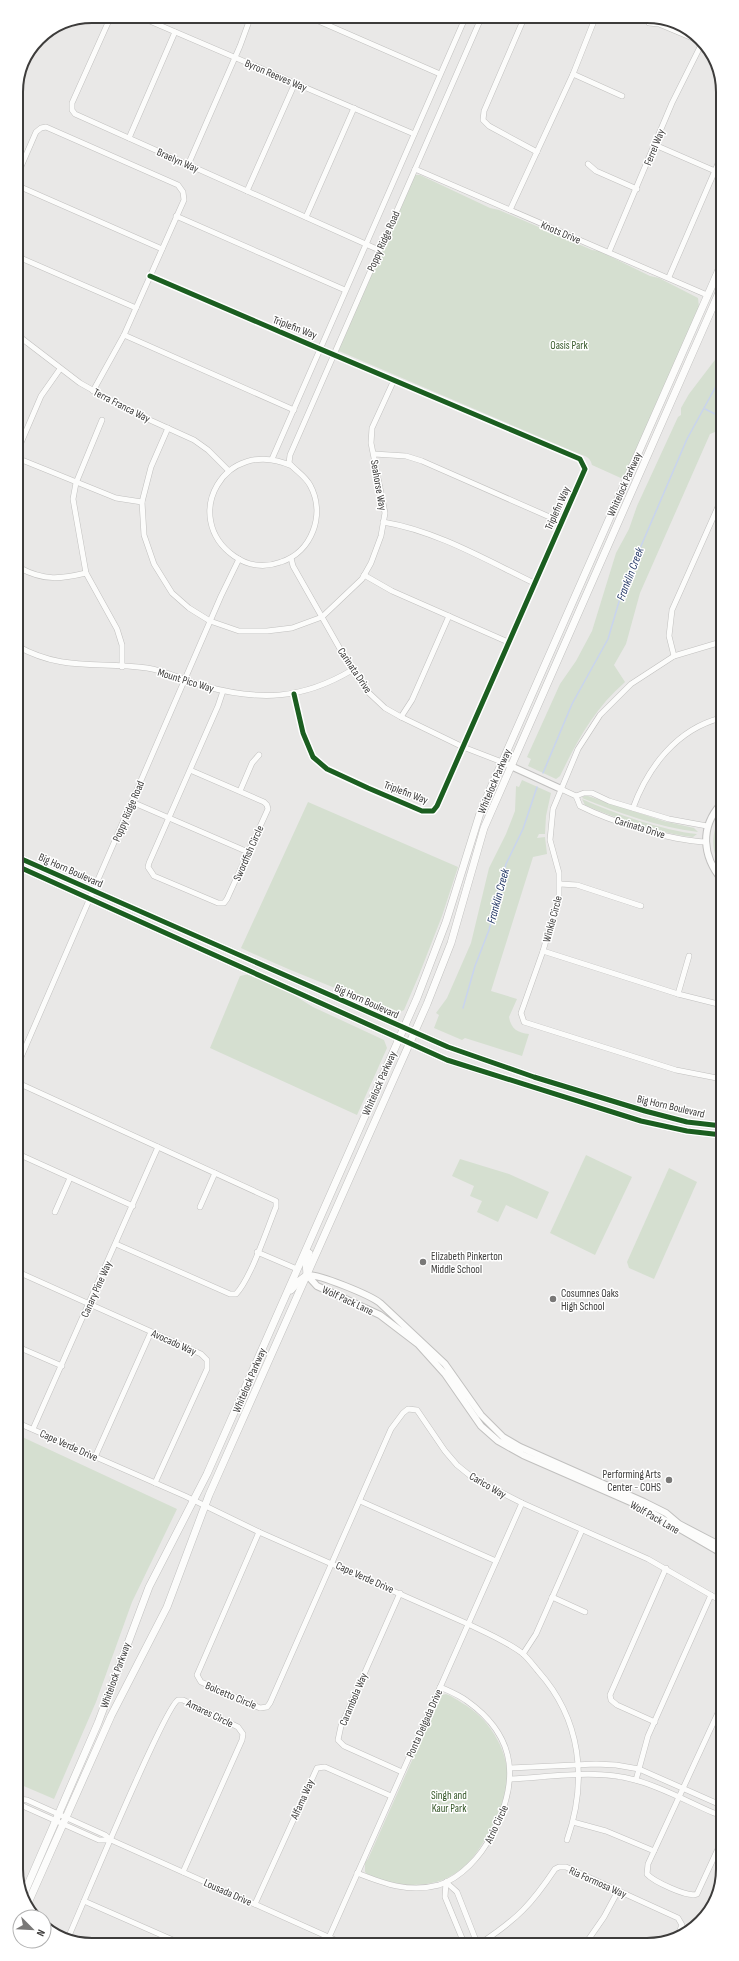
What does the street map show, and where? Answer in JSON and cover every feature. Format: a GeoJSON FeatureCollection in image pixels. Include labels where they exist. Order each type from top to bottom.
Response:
{"type":"FeatureCollection","features":[{"type":"Feature","properties":{"kind":"main road","name":"Whitelock Parkway"},"geometry":{"type":"LineString","coordinates":[[30,1898],[149,1587],[194,1501],[423,984],[446,922],[481,810],[716,276]]}},
{"type":"Feature","properties":{"kind":"main road","name":"Whitelock Parkway"},"geometry":{"type":"LineString","coordinates":[[26,1890],[111,1716],[167,1607],[205,1506],[410,1044],[443,966],[484,828],[510,766],[716,299]]}},
{"type":"Feature","properties":{"kind":"main road","name":"Big Horn Boulevard"},"geometry":{"type":"LineString","coordinates":[[23,860],[414,1033],[508,1069],[630,1107],[687,1122],[716,1125]]}},
{"type":"Feature","properties":{"kind":"main road","name":"Big Horn Boulevard"},"geometry":{"type":"LineString","coordinates":[[23,869],[410,1044],[471,1068],[641,1121],[687,1131],[716,1135]]}},
{"type":"Feature","properties":{"kind":"main road"},"geometry":{"type":"LineString","coordinates":[[281,1305],[296,1284],[307,1275],[306,1262],[322,1224],[328,1198]]}},
{"type":"Feature","properties":{"kind":"street","name":"Braelyn Way"},"geometry":{"type":"LineString","coordinates":[[108,23],[72,103],[72,108],[78,116],[379,250]]}},
{"type":"Feature","properties":{"kind":"street","name":"Byron Reeves Way"},"geometry":{"type":"LineString","coordinates":[[155,23],[414,134]]}},
{"type":"Feature","properties":{"kind":"street"},"geometry":{"type":"LineString","coordinates":[[188,165],[235,58],[248,23]]}},
{"type":"Feature","properties":{"kind":"street"},"geometry":{"type":"LineString","coordinates":[[323,23],[440,74]]}},
{"type":"Feature","properties":{"kind":"street","name":"Poppy Ridge Road"},"geometry":{"type":"LineString","coordinates":[[272,459],[365,243],[463,23]]}},
{"type":"Feature","properties":{"kind":"street","name":"Poppy Ridge Road"},"geometry":{"type":"LineString","coordinates":[[292,466],[289,463],[290,455],[333,353],[479,23]]}},
{"type":"Feature","properties":{"kind":"street"},"geometry":{"type":"LineString","coordinates":[[522,23],[484,111],[484,120],[489,126],[537,152]]}},
{"type":"Feature","properties":{"kind":"street"},"geometry":{"type":"LineString","coordinates":[[510,210],[573,74],[593,23]]}},
{"type":"Feature","properties":{"kind":"street"},"geometry":{"type":"LineString","coordinates":[[649,23],[659,24],[687,36]]}},
{"type":"Feature","properties":{"kind":"street"},"geometry":{"type":"LineString","coordinates":[[129,138],[176,32]]}},
{"type":"Feature","properties":{"kind":"street","name":"Ferrel Way"},"geometry":{"type":"LineString","coordinates":[[609,252],[637,189],[672,103],[700,48]]}},
{"type":"Feature","properties":{"kind":"street"},"geometry":{"type":"LineString","coordinates":[[573,74],[622,96]]}},
{"type":"Feature","properties":{"kind":"street"},"geometry":{"type":"LineString","coordinates":[[247,191],[295,83]]}},
{"type":"Feature","properties":{"kind":"street"},"geometry":{"type":"LineString","coordinates":[[306,217],[354,108]]}},
{"type":"Feature","properties":{"kind":"street"},"geometry":{"type":"LineString","coordinates":[[23,162],[36,132],[41,128],[48,128],[178,186],[184,192],[184,200],[124,335],[93,391]]}},
{"type":"Feature","properties":{"kind":"street"},"geometry":{"type":"LineString","coordinates":[[655,145],[716,170]]}},
{"type":"Feature","properties":{"kind":"street"},"geometry":{"type":"LineString","coordinates":[[588,164],[596,171],[637,189]]}},
{"type":"Feature","properties":{"kind":"street","name":"Knots Drive"},"geometry":{"type":"LineString","coordinates":[[414,169],[707,295]]}},
{"type":"Feature","properties":{"kind":"street"},"geometry":{"type":"LineString","coordinates":[[669,278],[716,175]]}},
{"type":"Feature","properties":{"kind":"street"},"geometry":{"type":"LineString","coordinates":[[23,188],[162,249]]}},
{"type":"Feature","properties":{"kind":"street"},"geometry":{"type":"LineString","coordinates":[[176,216],[345,290]]}},
{"type":"Feature","properties":{"kind":"street"},"geometry":{"type":"LineString","coordinates":[[23,259],[136,308]]}},
{"type":"Feature","properties":{"kind":"street","name":"Triplefin Way"},"geometry":{"type":"LineString","coordinates":[[150,276],[282,334],[333,353],[580,460],[585,469],[508,642],[464,747],[437,806],[433,811],[422,811],[328,769],[313,757],[303,733],[294,694]]}},
{"type":"Feature","properties":{"kind":"street"},"geometry":{"type":"LineString","coordinates":[[124,335],[294,410]]}},
{"type":"Feature","properties":{"kind":"street","name":"Terra Franca Way"},"geometry":{"type":"LineString","coordinates":[[23,340],[60,369],[93,391],[130,411],[201,445],[229,471]]}},
{"type":"Feature","properties":{"kind":"street"},"geometry":{"type":"LineString","coordinates":[[23,438],[41,396],[60,369]]}},
{"type":"Feature","properties":{"kind":"street","name":"Seahorse Way"},"geometry":{"type":"LineString","coordinates":[[168,428],[151,467],[142,502],[144,535],[154,564],[172,593],[188,608],[210,621],[240,630],[266,631],[292,628],[322,617],[341,601],[364,575],[381,536],[385,513],[371,443],[372,428],[394,380]]}},
{"type":"Feature","properties":{"kind":"street"},"geometry":{"type":"LineString","coordinates":[[102,420],[76,483],[73,499],[86,573],[117,629],[122,645],[122,667]]}},
{"type":"Feature","properties":{"kind":"street"},"geometry":{"type":"LineString","coordinates":[[374,454],[406,456],[422,461],[561,522]]}},
{"type":"Feature","properties":{"kind":"street"},"geometry":{"type":"LineString","coordinates":[[272,459],[292,466],[304,477],[315,496],[317,512],[316,523],[310,538],[291,558],[277,563],[263,565],[239,559],[227,551],[218,540],[212,527],[210,513],[212,499],[217,485],[229,471],[251,460],[272,459]]}},
{"type":"Feature","properties":{"kind":"street"},"geometry":{"type":"LineString","coordinates":[[23,461],[116,498],[142,502]]}},
{"type":"Feature","properties":{"kind":"street"},"geometry":{"type":"LineString","coordinates":[[674,656],[669,636],[672,610],[716,512]]}},
{"type":"Feature","properties":{"kind":"street"},"geometry":{"type":"LineString","coordinates":[[383,522],[406,526],[436,537],[534,583]]}},
{"type":"Feature","properties":{"kind":"street","name":"Carinata Drive"},"geometry":{"type":"LineString","coordinates":[[291,558],[293,566],[352,670],[368,692],[385,708],[401,717],[464,747],[502,762]]}},
{"type":"Feature","properties":{"kind":"street","name":"Poppy Ridge Road"},"geometry":{"type":"LineString","coordinates":[[23,1053],[210,621],[239,559]]}},
{"type":"Feature","properties":{"kind":"street"},"geometry":{"type":"LineString","coordinates":[[23,569],[41,576],[62,579],[86,573]]}},
{"type":"Feature","properties":{"kind":"street"},"geometry":{"type":"LineString","coordinates":[[364,575],[392,591],[508,642]]}},
{"type":"Feature","properties":{"kind":"street"},"geometry":{"type":"LineString","coordinates":[[401,717],[412,700],[449,616]]}},
{"type":"Feature","properties":{"kind":"street","name":"Winkle Circle"},"geometry":{"type":"LineString","coordinates":[[716,643],[674,656],[631,684],[600,715],[578,749],[560,789],[553,810],[550,830],[550,840],[559,873],[560,884],[558,901],[543,952],[521,1013],[524,1022],[676,1070],[716,1078]]}},
{"type":"Feature","properties":{"kind":"street","name":"Mount Pico Way"},"geometry":{"type":"LineString","coordinates":[[23,649],[36,656],[60,663],[153,669],[222,691],[244,696],[294,694],[335,681],[352,670]]}},
{"type":"Feature","properties":{"kind":"street"},"geometry":{"type":"LineString","coordinates":[[169,818],[218,706],[222,691]]}},
{"type":"Feature","properties":{"kind":"street"},"geometry":{"type":"LineString","coordinates":[[633,808],[649,772],[669,748],[689,733],[716,720]]}},
{"type":"Feature","properties":{"kind":"street"},"geometry":{"type":"LineString","coordinates":[[240,791],[252,763],[259,755]]}},
{"type":"Feature","properties":{"kind":"street"},"geometry":{"type":"LineString","coordinates":[[502,762],[576,796]]}},
{"type":"Feature","properties":{"kind":"street","name":"Swordfish Circle"},"geometry":{"type":"LineString","coordinates":[[169,818],[149,863],[150,872],[154,876],[218,903],[224,903],[268,809],[267,805],[240,791],[190,770]]}},
{"type":"Feature","properties":{"kind":"street","name":"Carinata Drive"},"geometry":{"type":"LineString","coordinates":[[705,842],[682,840],[595,813],[580,806],[576,796],[584,793],[592,793],[669,820],[707,826]]}},
{"type":"Feature","properties":{"kind":"street"},"geometry":{"type":"LineString","coordinates":[[132,802],[248,852]]}},
{"type":"Feature","properties":{"kind":"street"},"geometry":{"type":"LineString","coordinates":[[716,812],[707,826],[705,842],[710,863],[716,872]]}},
{"type":"Feature","properties":{"kind":"street"},"geometry":{"type":"LineString","coordinates":[[560,884],[576,885],[641,906]]}},
{"type":"Feature","properties":{"kind":"street"},"geometry":{"type":"LineString","coordinates":[[543,952],[678,994],[716,1004]]}},
{"type":"Feature","properties":{"kind":"street"},"geometry":{"type":"LineString","coordinates":[[678,994],[689,956]]}},
{"type":"Feature","properties":{"kind":"street"},"geometry":{"type":"LineString","coordinates":[[23,1085],[276,1200],[276,1207],[257,1252],[241,1288],[236,1294],[230,1294],[116,1244]]}},
{"type":"Feature","properties":{"kind":"street","name":"Canary Pine Way"},"geometry":{"type":"LineString","coordinates":[[33,1430],[158,1147]]}},
{"type":"Feature","properties":{"kind":"street"},"geometry":{"type":"LineString","coordinates":[[23,1156],[133,1206]]}},
{"type":"Feature","properties":{"kind":"street"},"geometry":{"type":"LineString","coordinates":[[200,1207],[215,1173]]}},
{"type":"Feature","properties":{"kind":"street"},"geometry":{"type":"LineString","coordinates":[[55,1212],[70,1178]]}},
{"type":"Feature","properties":{"kind":"street"},"geometry":{"type":"LineString","coordinates":[[257,1252],[297,1269]]}},
{"type":"Feature","properties":{"kind":"street","name":"Avocado Way"},"geometry":{"type":"LineString","coordinates":[[23,1274],[201,1354],[207,1360],[207,1369],[155,1483]]}},
{"type":"Feature","properties":{"kind":"street","name":"Wolf Pack Lane"},"geometry":{"type":"LineString","coordinates":[[307,1275],[321,1276],[371,1297],[380,1303],[436,1354],[453,1374],[486,1422],[508,1441],[644,1502],[666,1513],[679,1524],[716,1544]]}},
{"type":"Feature","properties":{"kind":"street","name":"Wolf Pack Lane"},"geometry":{"type":"LineString","coordinates":[[307,1275],[314,1284],[380,1315],[410,1338],[428,1354],[445,1374],[482,1426],[498,1441],[523,1455],[646,1510],[716,1551]]}},
{"type":"Feature","properties":{"kind":"street"},"geometry":{"type":"LineString","coordinates":[[95,1457],[151,1332]]}},
{"type":"Feature","properties":{"kind":"street"},"geometry":{"type":"LineString","coordinates":[[23,1348],[62,1366]]}},
{"type":"Feature","properties":{"kind":"street","name":"Carico Way"},"geometry":{"type":"LineString","coordinates":[[332,1563],[395,1422],[403,1413],[413,1409],[421,1414],[445,1451],[457,1465],[484,1485],[648,1559],[716,1598]]}},
{"type":"Feature","properties":{"kind":"street","name":"Cape Verde Drive"},"geometry":{"type":"LineString","coordinates":[[23,1425],[468,1624],[502,1640],[523,1654],[550,1684],[566,1711],[576,1740],[578,1799],[567,1840]]}},
{"type":"Feature","properties":{"kind":"street"},"geometry":{"type":"LineString","coordinates":[[360,1501],[496,1561]]}},
{"type":"Feature","properties":{"kind":"street","name":"Ponta Delgada Drive"},"geometry":{"type":"LineString","coordinates":[[329,1937],[522,1503]]}},
{"type":"Feature","properties":{"kind":"street"},"geometry":{"type":"LineString","coordinates":[[523,1654],[532,1641],[582,1530]]}},
{"type":"Feature","properties":{"kind":"street","name":"Bolcetto Circle"},"geometry":{"type":"LineString","coordinates":[[259,1532],[196,1675],[201,1682],[251,1704],[264,1708],[270,1703],[332,1563]]}},
{"type":"Feature","properties":{"kind":"street"},"geometry":{"type":"LineString","coordinates":[[655,1722],[617,1705],[611,1700],[610,1695],[666,1568]]}},
{"type":"Feature","properties":{"kind":"street","name":"Carambola Way"},"geometry":{"type":"LineString","coordinates":[[400,1593],[341,1726],[338,1740],[344,1746],[402,1772]]}},
{"type":"Feature","properties":{"kind":"street"},"geometry":{"type":"LineString","coordinates":[[636,1780],[644,1749],[711,1595]]}},
{"type":"Feature","properties":{"kind":"street"},"geometry":{"type":"LineString","coordinates":[[552,1597],[585,1612]]}},
{"type":"Feature","properties":{"kind":"street","name":"Atrio Circle"},"geometry":{"type":"LineString","coordinates":[[357,1873],[395,1887],[411,1889],[446,1882],[472,1863],[486,1845],[506,1805],[511,1779],[510,1768],[508,1755],[499,1734],[485,1715],[466,1700],[440,1687]]}},
{"type":"Feature","properties":{"kind":"street","name":"Amares Circle"},"geometry":{"type":"LineString","coordinates":[[111,1840],[168,1714],[176,1701],[182,1700],[238,1727],[243,1734],[242,1740],[183,1872]]}},
{"type":"Feature","properties":{"kind":"street"},"geometry":{"type":"LineString","coordinates":[[716,1717],[677,1797],[646,1870],[650,1877],[693,1896],[699,1891],[716,1853]]}},
{"type":"Feature","properties":{"kind":"street"},"geometry":{"type":"LineString","coordinates":[[510,1768],[616,1765],[639,1769],[716,1803]]}},
{"type":"Feature","properties":{"kind":"street","name":"Alfama Way"},"geometry":{"type":"LineString","coordinates":[[255,1904],[317,1768],[325,1767],[391,1796]]}},
{"type":"Feature","properties":{"kind":"street"},"geometry":{"type":"LineString","coordinates":[[511,1779],[613,1776],[636,1780],[716,1812]]}},
{"type":"Feature","properties":{"kind":"street","name":"Lousada Drive"},"geometry":{"type":"LineString","coordinates":[[23,1800],[27,1800],[102,1841],[111,1840],[329,1937]]}},
{"type":"Feature","properties":{"kind":"street","name":"Lousada Drive"},"geometry":{"type":"LineString","coordinates":[[23,1805],[61,1819]]}},
{"type":"Feature","properties":{"kind":"street"},"geometry":{"type":"LineString","coordinates":[[573,1822],[606,1831],[654,1851]]}},
{"type":"Feature","properties":{"kind":"street"},"geometry":{"type":"LineString","coordinates":[[70,1934],[111,1840]]}},
{"type":"Feature","properties":{"kind":"street","name":"Ria Formosa Way"},"geometry":{"type":"LineString","coordinates":[[488,1938],[510,1923],[526,1909],[558,1866],[566,1867],[678,1918],[682,1925],[680,1929]]}},
{"type":"Feature","properties":{"kind":"street"},"geometry":{"type":"LineString","coordinates":[[446,1882],[445,1897],[462,1938]]}},
{"type":"Feature","properties":{"kind":"street"},"geometry":{"type":"LineString","coordinates":[[446,1882],[456,1892],[475,1938]]}},
{"type":"Feature","properties":{"kind":"street"},"geometry":{"type":"LineString","coordinates":[[589,1938],[604,1917],[618,1891]]}},
{"type":"Feature","properties":{"kind":"street"},"geometry":{"type":"LineString","coordinates":[[84,1901],[168,1938]]}},
{"type":"Feature","properties":{"kind":"green space","name":"Oasis Park"},"geometry":{"type":"Polygon","coordinates":[[[414,175],[420,175],[490,208],[499,210],[592,250],[599,251],[650,276],[659,278],[698,298],[699,307],[623,479],[592,465],[590,460],[584,456],[339,351],[414,175]]]}},
{"type":"Feature","properties":{"kind":"green space"},"geometry":{"type":"Polygon","coordinates":[[[716,359],[716,432],[710,434],[640,593],[626,644],[614,665],[625,682],[595,714],[573,750],[560,776],[556,779],[528,766],[531,759],[527,757],[560,684],[576,661],[592,631],[616,553],[629,529],[637,506],[678,417],[681,415],[681,408],[689,394],[716,359]]]}},
{"type":"Feature","properties":{"kind":"green space"},"geometry":{"type":"Polygon","coordinates":[[[522,780],[551,793],[546,816],[545,834],[539,834],[537,838],[545,837],[547,854],[533,857],[491,991],[517,999],[509,1017],[511,1025],[516,1030],[529,1034],[522,1056],[465,1038],[462,1040],[434,1028],[439,1015],[436,1013],[447,998],[471,943],[489,868],[506,834],[515,811],[516,786],[519,787],[522,780]]]}},
{"type":"Feature","properties":{"kind":"green space"},"geometry":{"type":"Polygon","coordinates":[[[584,796],[588,796],[663,821],[694,828],[698,832],[668,827],[639,819],[582,798],[584,796]]]}},
{"type":"Feature","properties":{"kind":"green space"},"geometry":{"type":"Polygon","coordinates":[[[582,799],[639,821],[669,829],[697,834],[693,837],[667,833],[638,825],[585,805],[582,799]]]}},
{"type":"Feature","properties":{"kind":"green space"},"geometry":{"type":"Polygon","coordinates":[[[308,802],[458,867],[442,916],[419,975],[404,1010],[396,1014],[241,948],[308,802]]]}},
{"type":"Feature","properties":{"kind":"green space"},"geometry":{"type":"Polygon","coordinates":[[[716,826],[716,857],[713,842],[716,826]]]}},
{"type":"Feature","properties":{"kind":"green space"},"geometry":{"type":"Polygon","coordinates":[[[249,974],[292,994],[313,1007],[384,1040],[387,1048],[357,1115],[210,1048],[240,976],[249,974]]]}},
{"type":"Feature","properties":{"kind":"green space"},"geometry":{"type":"Polygon","coordinates":[[[586,1155],[632,1177],[595,1255],[550,1233],[586,1155]]]}},
{"type":"Feature","properties":{"kind":"green space"},"geometry":{"type":"Polygon","coordinates":[[[460,1159],[509,1174],[549,1192],[537,1219],[506,1205],[498,1222],[477,1212],[482,1201],[470,1196],[474,1186],[452,1176],[460,1159]]]}},
{"type":"Feature","properties":{"kind":"green space"},"geometry":{"type":"Polygon","coordinates":[[[669,1168],[697,1182],[654,1279],[629,1268],[627,1262],[669,1168]]]}},
{"type":"Feature","properties":{"kind":"green space"},"geometry":{"type":"Polygon","coordinates":[[[23,1437],[177,1509],[132,1602],[96,1702],[54,1799],[23,1786],[23,1437]]]}},
{"type":"Feature","properties":{"kind":"green space","name":"Singh and Kaur Park"},"geometry":{"type":"Polygon","coordinates":[[[446,1694],[482,1718],[497,1739],[506,1762],[508,1775],[506,1793],[502,1805],[492,1827],[477,1852],[462,1869],[456,1873],[437,1882],[418,1885],[399,1884],[376,1878],[365,1872],[365,1862],[368,1859],[435,1709],[438,1699],[446,1694]]]}},
{"type":"Feature","properties":{"kind":"waterway","name":"Franklin Creek"},"geometry":{"type":"LineString","coordinates":[[543,773],[572,704],[608,639],[623,588],[687,439],[716,386]]}},
{"type":"Feature","properties":{"kind":"waterway"},"geometry":{"type":"LineString","coordinates":[[705,409],[716,414]]}},
{"type":"Feature","properties":{"kind":"waterway","name":"Franklin Creek"},"geometry":{"type":"LineString","coordinates":[[463,1008],[475,966],[489,930],[506,864],[523,829],[537,787]]}},
{"type":"Feature","properties":{"kind":"cycle path"},"geometry":{"type":"LineString","coordinates":[[150,276],[580,459],[585,469],[437,806],[433,811],[422,811],[327,769],[313,757],[303,733],[294,694]]}},
{"type":"Feature","properties":{"kind":"cycle path"},"geometry":{"type":"LineString","coordinates":[[23,860],[448,1047],[534,1077],[645,1111],[687,1122],[716,1125]]}},
{"type":"Feature","properties":{"kind":"cycle path"},"geometry":{"type":"LineString","coordinates":[[23,869],[447,1060],[641,1121],[687,1131],[716,1134]]}},
{"type":"Feature","properties":{"kind":"place","name":"Elizabeth Pinkerton Middle School"},"geometry":{"type":"Point","coordinates":[423,1262]}},
{"type":"Feature","properties":{"kind":"place","name":"Cosumnes Oaks High School"},"geometry":{"type":"Point","coordinates":[553,1299]}},
{"type":"Feature","properties":{"kind":"place","name":"Performing Arts Center - COHS"},"geometry":{"type":"Point","coordinates":[669,1480]}}]}
